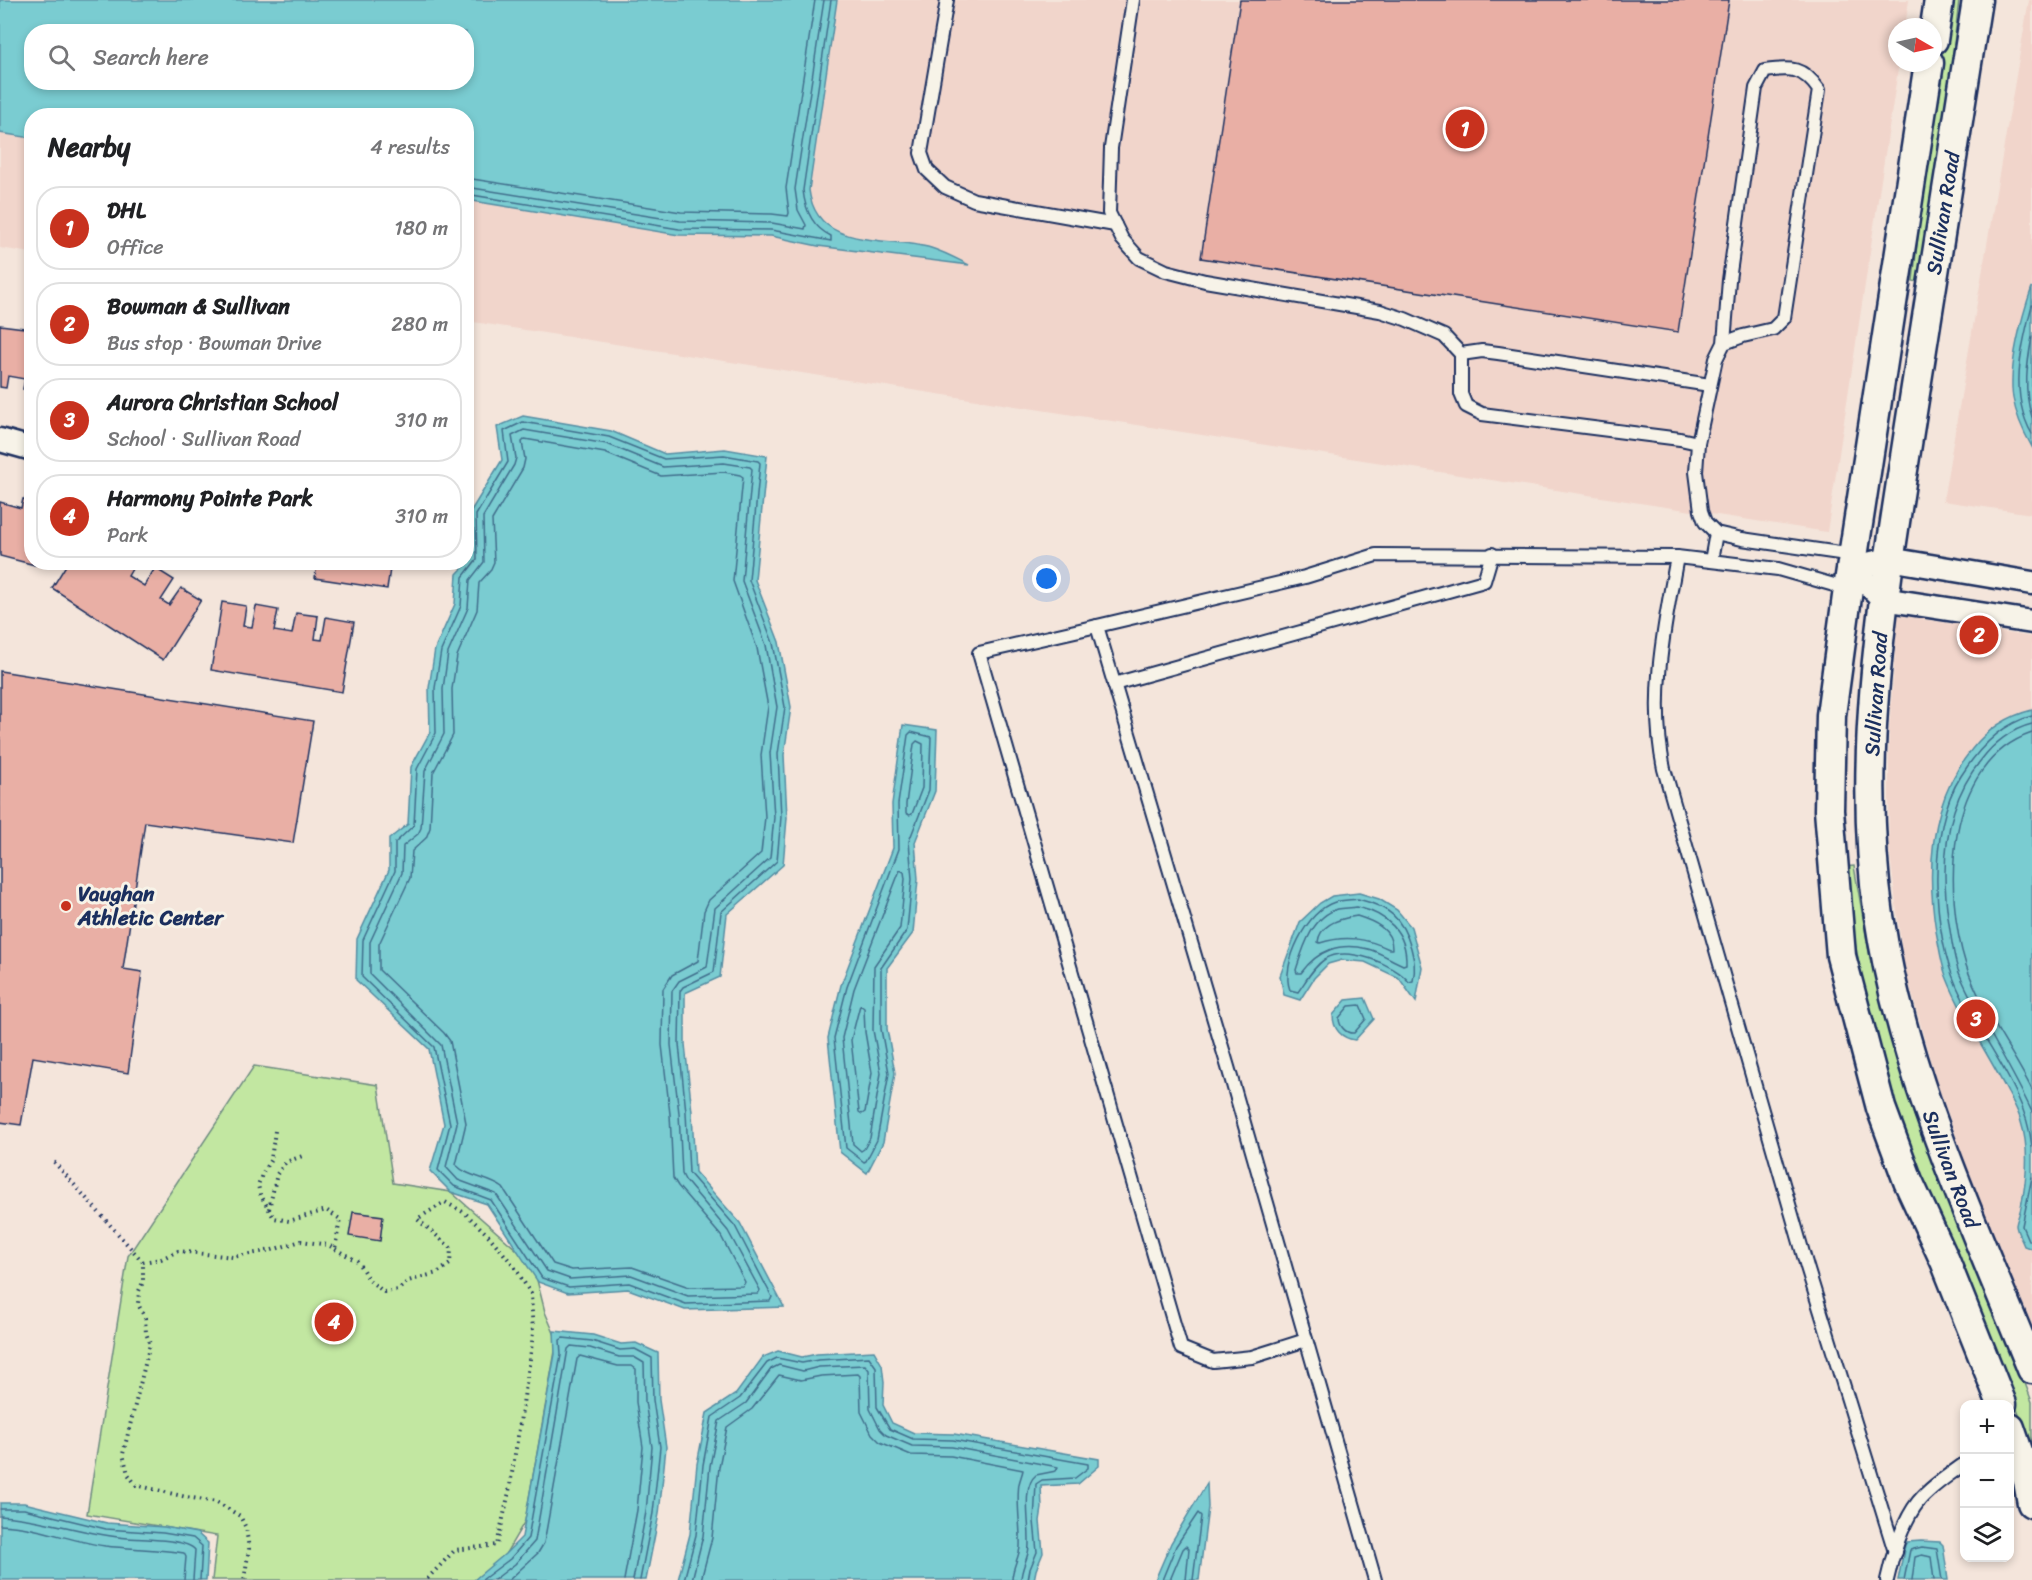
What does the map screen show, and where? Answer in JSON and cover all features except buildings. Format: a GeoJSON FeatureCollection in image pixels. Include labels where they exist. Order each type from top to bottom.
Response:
{"type":"FeatureCollection","features":[{"type":"Feature","properties":{"kind":"street"},"geometry":{"type":"LineString","coordinates":[[1936,18],[1939,0]]}},
{"type":"Feature","properties":{"kind":"street","name":"Sullivan Road"},"geometry":{"type":"LineString","coordinates":[[1977,0],[1883,599],[1872,733],[1871,832],[1879,915],[1893,989],[1931,1120],[2032,1369]]}},
{"type":"Feature","properties":{"kind":"street","name":"Sullivan Road"},"geometry":{"type":"LineString","coordinates":[[1928,72],[1831,715],[1829,810],[1841,956],[1881,1108],[1908,1181],[1949,1272],[2000,1400]]}},
{"type":"Feature","properties":{"kind":"street"},"geometry":{"type":"LineString","coordinates":[[0,440],[24,447]]}},
{"type":"Feature","properties":{"kind":"street"},"geometry":{"type":"LineString","coordinates":[[1851,571],[1889,559],[2032,583]]}},
{"type":"Feature","properties":{"kind":"street"},"geometry":{"type":"LineString","coordinates":[[1851,571],[1883,599],[2032,622]]}},
{"type":"Feature","properties":{"kind":"street"},"geometry":{"type":"LineString","coordinates":[[2014,1447],[2028,1481],[2032,1503]]}},
{"type":"Feature","properties":{"kind":"lane"},"geometry":{"type":"LineString","coordinates":[[947,0],[921,153],[927,170],[945,187],[974,200],[1115,225]]}},
{"type":"Feature","properties":{"kind":"lane"},"geometry":{"type":"LineString","coordinates":[[1132,0],[1111,148],[1110,213],[1122,239],[1139,258],[1166,271],[1205,281],[1380,311],[1444,336],[1461,354],[1461,394],[1466,406],[1482,414],[1698,443]]}},
{"type":"Feature","properties":{"kind":"lane"},"geometry":{"type":"LineString","coordinates":[[1724,343],[1773,329],[1784,318],[1818,90],[1811,79],[1799,70],[1784,68],[1765,71],[1756,88],[1729,280],[1724,343],[1716,359],[1710,385],[1698,443],[1696,472],[1701,511],[1706,522],[1716,533],[1851,571]]}},
{"type":"Feature","properties":{"kind":"lane"},"geometry":{"type":"LineString","coordinates":[[1461,354],[1482,351],[1710,385]]}},
{"type":"Feature","properties":{"kind":"lane"},"geometry":{"type":"LineString","coordinates":[[1711,561],[1716,533]]}},
{"type":"Feature","properties":{"kind":"lane"},"geometry":{"type":"LineString","coordinates":[[1306,1340],[1252,1357],[1213,1361],[1181,1348],[978,653],[1305,577],[1376,555],[1677,557],[1778,569],[1851,571]]}},
{"type":"Feature","properties":{"kind":"lane"},"geometry":{"type":"LineString","coordinates":[[1114,684],[1484,581],[1492,555]]}},
{"type":"Feature","properties":{"kind":"lane"},"geometry":{"type":"LineString","coordinates":[[1677,557],[1665,621],[1656,715],[1664,769],[1808,1268],[1895,1552]]}},
{"type":"Feature","properties":{"kind":"lane"},"geometry":{"type":"LineString","coordinates":[[1097,626],[1228,1067],[1375,1580]]}},
{"type":"Feature","properties":{"kind":"lane"},"geometry":{"type":"LineString","coordinates":[[1887,1580],[1900,1536],[1918,1503],[1960,1467]]}},
{"type":"Feature","properties":{"kind":"path"},"geometry":{"type":"LineString","coordinates":[[275,1131],[271,1159],[258,1185],[260,1194],[274,1218],[289,1221],[326,1210],[340,1219],[335,1249]]}},
{"type":"Feature","properties":{"kind":"path"},"geometry":{"type":"LineString","coordinates":[[269,1210],[277,1174],[286,1161],[305,1155]]}},
{"type":"Feature","properties":{"kind":"path"},"geometry":{"type":"LineString","coordinates":[[54,1162],[143,1262],[143,1282],[138,1304],[145,1318],[146,1333],[150,1344],[123,1454],[128,1474],[136,1485],[216,1502],[240,1516],[246,1528],[249,1550],[244,1580]]}},
{"type":"Feature","properties":{"kind":"path"},"geometry":{"type":"LineString","coordinates":[[143,1262],[161,1259],[178,1251],[233,1257],[272,1250],[301,1240],[328,1245],[357,1261],[369,1280],[384,1292],[398,1290],[408,1281],[437,1273],[450,1264],[451,1248],[417,1219],[445,1202],[465,1213],[489,1236],[514,1266],[531,1294],[533,1333],[509,1492],[497,1545],[455,1550],[426,1580]]}},
{"type":"Feature","properties":{"kind":"shaded area"},"geometry":{"type":"Polygon","coordinates":[[[0,0],[1909,0],[1906,18],[1888,18],[1888,72],[1898,72],[1827,532],[474,322],[474,108],[24,108],[24,252],[0,248],[0,0]]]}},
{"type":"Feature","properties":{"kind":"shaded area"},"geometry":{"type":"Polygon","coordinates":[[[2029,0],[2032,0],[2032,514],[1943,501],[2029,0]]]}},
{"type":"Feature","properties":{"kind":"shaded area"},"geometry":{"type":"Polygon","coordinates":[[[1898,615],[2032,637],[2032,1329],[1981,1206],[1935,1077],[1903,961],[1889,846],[1889,731],[1898,615]]]}},
{"type":"Feature","properties":{"kind":"green space"},"geometry":{"type":"Polygon","coordinates":[[[1948,0],[1959,0],[1923,283],[1913,281],[1931,115],[1937,72],[1942,72],[1942,41],[1948,0]]]}},
{"type":"Feature","properties":{"kind":"green space"},"geometry":{"type":"Polygon","coordinates":[[[1854,866],[1870,958],[1914,1115],[2000,1316],[2032,1402],[2032,1453],[1992,1344],[1908,1143],[1887,1081],[1864,990],[1843,867],[1854,866]]]}},
{"type":"Feature","properties":{"kind":"green space"},"geometry":{"type":"Polygon","coordinates":[[[254,1066],[378,1085],[393,1183],[451,1192],[533,1264],[545,1312],[557,1340],[525,1521],[490,1580],[212,1580],[217,1536],[87,1514],[128,1256],[254,1066]]]}},
{"type":"Feature","properties":{"kind":"water"},"geometry":{"type":"Polygon","coordinates":[[[0,0],[837,0],[809,190],[815,210],[825,223],[840,232],[856,237],[931,248],[969,265],[818,246],[771,236],[679,235],[474,201],[474,108],[24,108],[24,137],[0,133],[0,0]]]}},
{"type":"Feature","properties":{"kind":"water"},"geometry":{"type":"Polygon","coordinates":[[[2032,287],[2032,447],[2018,417],[2013,398],[2012,372],[2024,312],[2032,287]]]}},
{"type":"Feature","properties":{"kind":"water"},"geometry":{"type":"Polygon","coordinates":[[[523,416],[611,431],[665,454],[725,449],[767,456],[755,580],[779,642],[791,707],[784,755],[787,818],[783,865],[727,914],[720,977],[685,993],[685,1044],[695,1172],[740,1223],[784,1307],[685,1310],[628,1289],[568,1293],[538,1282],[487,1204],[451,1192],[430,1171],[444,1124],[429,1049],[356,980],[357,939],[389,870],[389,839],[408,824],[411,767],[430,732],[429,688],[435,649],[455,604],[457,574],[461,570],[474,570],[474,506],[502,460],[497,427],[523,416]]]}},
{"type":"Feature","properties":{"kind":"water"},"geometry":{"type":"Polygon","coordinates":[[[2032,710],[2032,1249],[2024,1246],[2016,1225],[2021,1209],[2027,1164],[2024,1133],[2016,1107],[1946,976],[1941,960],[1933,907],[1932,859],[1934,836],[1940,813],[1947,790],[1958,769],[1972,749],[1991,730],[2006,720],[2032,710]]]}},
{"type":"Feature","properties":{"kind":"water"},"geometry":{"type":"Polygon","coordinates":[[[903,725],[937,730],[935,791],[915,842],[918,879],[913,933],[887,968],[887,1029],[895,1073],[883,1142],[867,1173],[840,1152],[828,1038],[841,985],[893,848],[892,804],[903,725]]]}},
{"type":"Feature","properties":{"kind":"water"},"geometry":{"type":"Polygon","coordinates":[[[1359,893],[1379,899],[1397,910],[1411,927],[1422,967],[1416,1002],[1399,978],[1365,962],[1342,960],[1328,964],[1314,978],[1300,1000],[1284,995],[1280,976],[1300,922],[1320,903],[1332,896],[1359,893]]]}},
{"type":"Feature","properties":{"kind":"water"},"geometry":{"type":"Polygon","coordinates":[[[1365,998],[1374,1019],[1355,1040],[1342,1035],[1336,1029],[1333,1015],[1346,1000],[1365,998]]]}},
{"type":"Feature","properties":{"kind":"water"},"geometry":{"type":"Polygon","coordinates":[[[554,1331],[593,1335],[621,1344],[636,1343],[658,1353],[659,1400],[666,1447],[659,1514],[646,1580],[474,1580],[522,1537],[555,1354],[554,1331]]]}},
{"type":"Feature","properties":{"kind":"water"},"geometry":{"type":"Polygon","coordinates":[[[778,1351],[802,1357],[874,1351],[882,1365],[883,1405],[892,1423],[914,1433],[954,1434],[1099,1459],[1099,1466],[1078,1484],[1041,1486],[1040,1521],[1043,1553],[1034,1580],[678,1580],[690,1534],[697,1464],[707,1413],[736,1394],[763,1357],[778,1351]]]}},
{"type":"Feature","properties":{"kind":"water"},"geometry":{"type":"Polygon","coordinates":[[[1207,1483],[1208,1507],[1199,1580],[1155,1580],[1171,1543],[1207,1483]]]}},
{"type":"Feature","properties":{"kind":"water"},"geometry":{"type":"Polygon","coordinates":[[[0,1503],[24,1503],[107,1523],[164,1527],[197,1533],[208,1543],[206,1580],[0,1580],[0,1503]]]}},
{"type":"Feature","properties":{"kind":"water"},"geometry":{"type":"Polygon","coordinates":[[[1907,1542],[1940,1542],[1943,1545],[1948,1580],[1898,1580],[1905,1545],[1907,1542]]]}},
{"type":"Feature","properties":{"kind":"place","name":"DHL"},"geometry":{"type":"Point","coordinates":[1465,129]}},
{"type":"Feature","properties":{"kind":"place","name":"Bowman & Sullivan"},"geometry":{"type":"Point","coordinates":[1979,635]}},
{"type":"Feature","properties":{"kind":"place","name":"Vaughan Athletic Center"},"geometry":{"type":"Point","coordinates":[66,906]}},
{"type":"Feature","properties":{"kind":"place","name":"Aurora Christian School"},"geometry":{"type":"Point","coordinates":[1976,1019]}},
{"type":"Feature","properties":{"kind":"place","name":"Harmony Pointe Park"},"geometry":{"type":"Point","coordinates":[334,1322]}}]}
